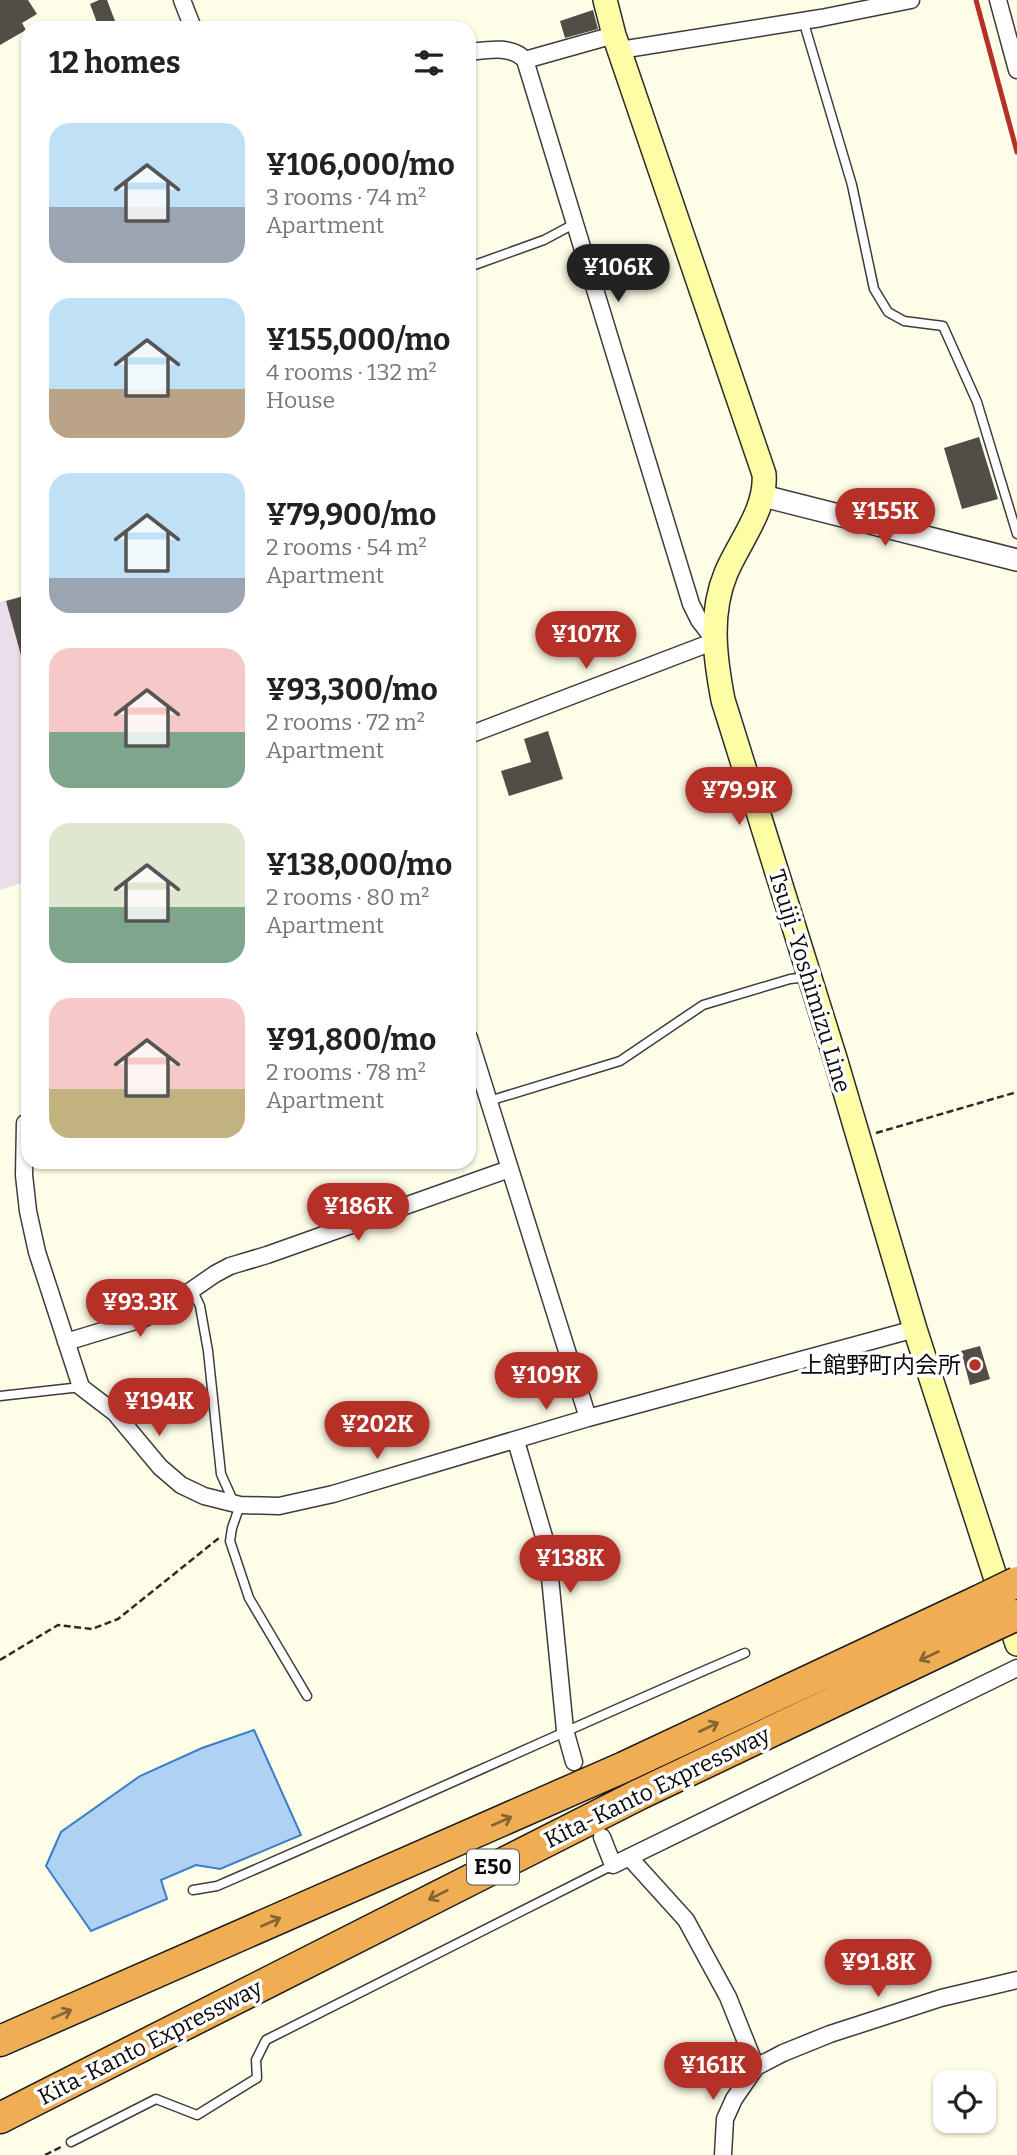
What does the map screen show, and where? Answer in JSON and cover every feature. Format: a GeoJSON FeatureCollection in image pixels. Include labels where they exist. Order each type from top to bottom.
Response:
{"type":"FeatureCollection","features":[{"type":"Feature","properties":{"kind":"highway","name":"Kita-Kanto Expressway"},"geometry":{"type":"LineString","coordinates":[[0,2041],[624,1767],[1017,1582]]}},
{"type":"Feature","properties":{"kind":"highway","name":"Kita-Kanto Expressway"},"geometry":{"type":"LineString","coordinates":[[0,2118],[640,1794],[1004,1621]]}},
{"type":"Feature","properties":{"kind":"main road","name":"Tsuiji-Yoshimizu Line"},"geometry":{"type":"LineString","coordinates":[[605,0],[617,43],[762,464],[765,485],[763,496],[726,573],[716,609],[718,674],[730,725],[810,977],[915,1329],[1017,1644]]}},
{"type":"Feature","properties":{"kind":"street"},"geometry":{"type":"LineString","coordinates":[[182,0],[190,21]]}},
{"type":"Feature","properties":{"kind":"street"},"geometry":{"type":"LineString","coordinates":[[525,60],[617,43],[803,20],[911,0]]}},
{"type":"Feature","properties":{"kind":"street"},"geometry":{"type":"LineString","coordinates":[[998,0],[1017,71]]}},
{"type":"Feature","properties":{"kind":"street"},"geometry":{"type":"LineString","coordinates":[[476,51],[498,49],[520,54],[525,60],[691,604],[715,641],[476,731]]}},
{"type":"Feature","properties":{"kind":"street"},"geometry":{"type":"LineString","coordinates":[[763,496],[1017,560]]}},
{"type":"Feature","properties":{"kind":"street"},"geometry":{"type":"LineString","coordinates":[[476,1060],[587,1418]]}},
{"type":"Feature","properties":{"kind":"street"},"geometry":{"type":"LineString","coordinates":[[24,1169],[27,1211],[37,1252],[81,1387],[115,1413],[160,1467],[181,1485],[204,1496],[237,1504],[279,1506],[333,1493],[587,1418],[915,1329]]}},
{"type":"Feature","properties":{"kind":"street"},"geometry":{"type":"LineString","coordinates":[[66,1342],[142,1320],[166,1308],[230,1266],[278,1252],[509,1169]]}},
{"type":"Feature","properties":{"kind":"street"},"geometry":{"type":"LineString","coordinates":[[516,1441],[547,1547],[565,1730],[574,1762]]}},
{"type":"Feature","properties":{"kind":"street"},"geometry":{"type":"LineString","coordinates":[[602,1837],[613,1865],[1017,1668]]}},
{"type":"Feature","properties":{"kind":"street"},"geometry":{"type":"LineString","coordinates":[[629,1857],[686,1920],[728,1997],[756,2067]]}},
{"type":"Feature","properties":{"kind":"street"},"geometry":{"type":"LineString","coordinates":[[723,2155],[725,2119],[734,2099],[756,2067],[830,2034],[941,1998],[1017,1980]]}},
{"type":"Feature","properties":{"kind":"lane"},"geometry":{"type":"LineString","coordinates":[[803,20],[852,185],[874,289],[888,312],[904,321],[943,326],[977,402],[1017,534]]}},
{"type":"Feature","properties":{"kind":"lane"},"geometry":{"type":"LineString","coordinates":[[476,264],[544,240],[574,224]]}},
{"type":"Feature","properties":{"kind":"lane"},"geometry":{"type":"LineString","coordinates":[[489,1101],[620,1061],[703,1005],[790,979],[810,977]]}},
{"type":"Feature","properties":{"kind":"lane"},"geometry":{"type":"LineString","coordinates":[[193,1291],[200,1306],[208,1351],[221,1474],[237,1504],[230,1541],[249,1598],[307,1696]]}},
{"type":"Feature","properties":{"kind":"lane"},"geometry":{"type":"LineString","coordinates":[[0,1396],[81,1387]]}},
{"type":"Feature","properties":{"kind":"lane"},"geometry":{"type":"LineString","coordinates":[[193,1890],[229,1881],[565,1730],[745,1653]]}},
{"type":"Feature","properties":{"kind":"lane"},"geometry":{"type":"LineString","coordinates":[[71,2142],[156,2099],[197,2115],[257,2078],[256,2060],[266,2040],[613,1865]]}},
{"type":"Feature","properties":{"kind":"path"},"geometry":{"type":"LineString","coordinates":[[859,1138],[1017,1092]]}},
{"type":"Feature","properties":{"kind":"path"},"geometry":{"type":"LineString","coordinates":[[0,1660],[58,1625],[92,1629],[118,1619],[232,1528]]}},
{"type":"Feature","properties":{"kind":"path"},"geometry":{"type":"LineString","coordinates":[[46,2155],[71,2142]]}},
{"type":"Feature","properties":{"kind":"shaded area"},"geometry":{"type":"Polygon","coordinates":[[[21,596],[21,883],[0,890],[0,602],[21,596]]]}},
{"type":"Feature","properties":{"kind":"water"},"geometry":{"type":"Polygon","coordinates":[[[254,1730],[301,1835],[220,1869],[196,1865],[161,1880],[167,1899],[91,1931],[46,1866],[61,1832],[140,1776],[202,1748],[254,1730]]]}},
{"type":"Feature","properties":{"kind":"building"},"geometry":{"type":"Polygon","coordinates":[[[0,0],[28,0],[37,14],[21,21],[21,33],[0,45],[0,0]]]}},
{"type":"Feature","properties":{"kind":"building"},"geometry":{"type":"Polygon","coordinates":[[[107,0],[115,21],[96,21],[90,4],[107,0]]]}},
{"type":"Feature","properties":{"kind":"building"},"geometry":{"type":"Polygon","coordinates":[[[593,10],[598,29],[565,38],[560,21],[593,10]]]}},
{"type":"Feature","properties":{"kind":"building"},"geometry":{"type":"Polygon","coordinates":[[[979,437],[998,499],[962,509],[944,448],[979,437]]]}},
{"type":"Feature","properties":{"kind":"building"},"geometry":{"type":"Polygon","coordinates":[[[21,597],[21,655],[6,601],[21,597]]]}},
{"type":"Feature","properties":{"kind":"building"},"geometry":{"type":"Polygon","coordinates":[[[548,731],[563,779],[509,796],[501,771],[531,762],[524,739],[548,731]]]}},
{"type":"Feature","properties":{"kind":"building","name":"上館野町内会所"},"geometry":{"type":"Polygon","coordinates":[[[980,1346],[990,1379],[970,1385],[961,1351],[980,1346]]]}},
{"type":"Feature","properties":{"kind":"railway"},"geometry":{"type":"LineString","coordinates":[[976,0],[1017,152]]}},
{"type":"Feature","properties":{"kind":"place","name":"上館野町内会所"},"geometry":{"type":"Point","coordinates":[975,1365]}}]}
